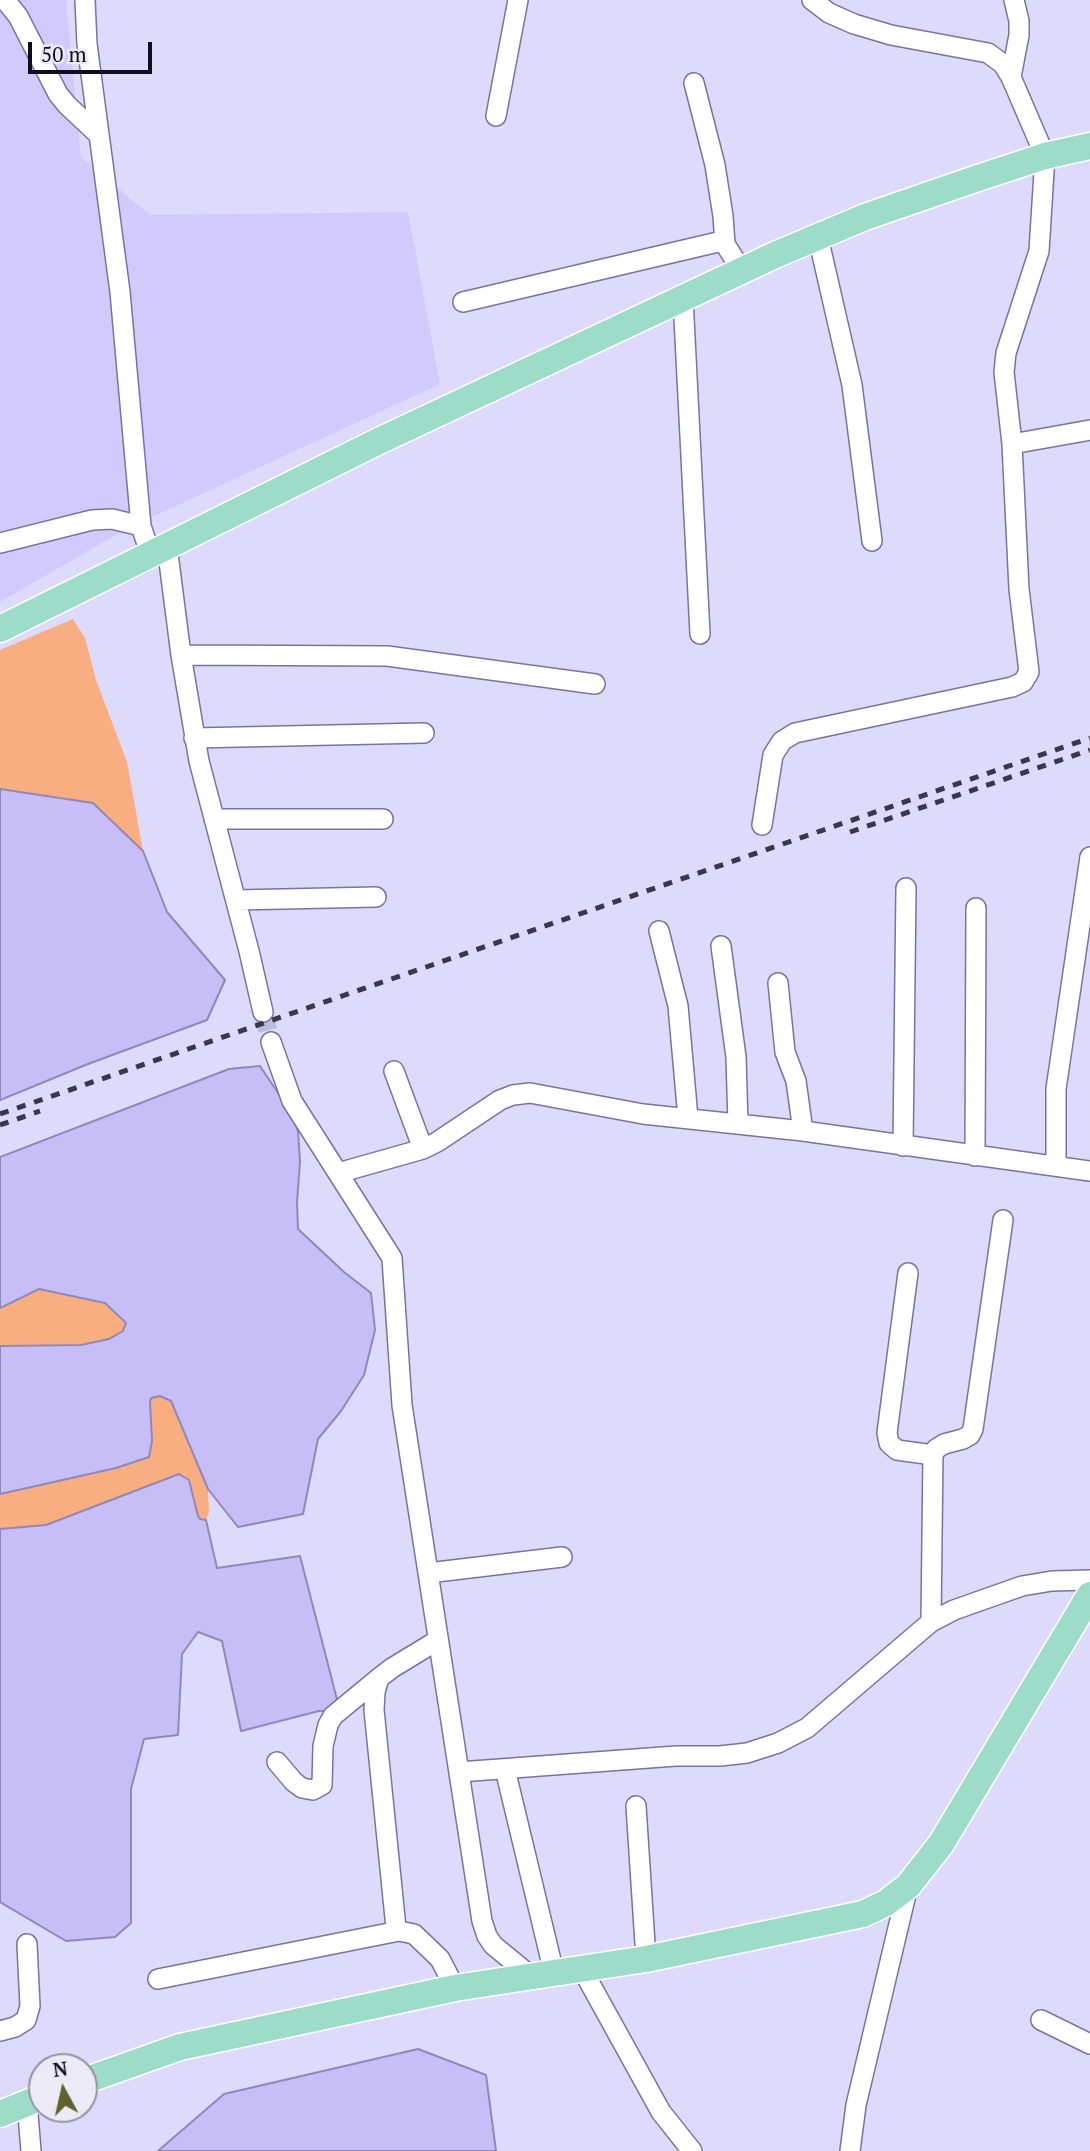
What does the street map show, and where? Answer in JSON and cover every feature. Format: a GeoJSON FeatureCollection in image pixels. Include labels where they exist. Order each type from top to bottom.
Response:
{"type":"FeatureCollection","features":[{"type":"Feature","properties":{"kind":"main road"},"geometry":{"type":"LineString","coordinates":[[0,629],[380,440],[818,237],[865,217],[1045,156],[1090,146]]}},
{"type":"Feature","properties":{"kind":"main road"},"geometry":{"type":"LineString","coordinates":[[98,2076],[180,2047],[455,1987],[646,1959],[863,1914],[886,1903],[908,1886],[940,1844],[1090,1595]]}},
{"type":"Feature","properties":{"kind":"main road"},"geometry":{"type":"LineString","coordinates":[[0,2114],[28,2102]]}},
{"type":"Feature","properties":{"kind":"street"},"geometry":{"type":"LineString","coordinates":[[5,0],[18,16],[58,94],[66,105],[99,135]]}},
{"type":"Feature","properties":{"kind":"street"},"geometry":{"type":"LineString","coordinates":[[85,0],[87,44],[120,292],[141,526],[146,541],[162,548],[194,738],[263,1012]]}},
{"type":"Feature","properties":{"kind":"street"},"geometry":{"type":"LineString","coordinates":[[496,116],[518,0]]}},
{"type":"Feature","properties":{"kind":"street"},"geometry":{"type":"LineString","coordinates":[[762,825],[773,755],[782,741],[795,733],[1012,687],[1023,682],[1029,672],[1019,589],[1012,444],[1004,372],[1009,344],[1039,251],[1045,156],[1011,77],[1003,64],[988,53],[891,35],[829,13],[812,0]]}},
{"type":"Feature","properties":{"kind":"street"},"geometry":{"type":"LineString","coordinates":[[1011,77],[1019,35],[1014,0]]}},
{"type":"Feature","properties":{"kind":"street"},"geometry":{"type":"LineString","coordinates":[[694,83],[715,165],[725,244],[742,271]]}},
{"type":"Feature","properties":{"kind":"street"},"geometry":{"type":"LineString","coordinates":[[818,237],[852,385],[872,541]]}},
{"type":"Feature","properties":{"kind":"street"},"geometry":{"type":"LineString","coordinates":[[463,302],[705,244],[725,244]]}},
{"type":"Feature","properties":{"kind":"street"},"geometry":{"type":"LineString","coordinates":[[683,298],[700,634]]}},
{"type":"Feature","properties":{"kind":"street"},"geometry":{"type":"LineString","coordinates":[[1012,444],[1090,430]]}},
{"type":"Feature","properties":{"kind":"street"},"geometry":{"type":"LineString","coordinates":[[0,543],[92,520],[112,519],[141,526]]}},
{"type":"Feature","properties":{"kind":"street"},"geometry":{"type":"LineString","coordinates":[[181,655],[387,656],[595,684]]}},
{"type":"Feature","properties":{"kind":"street"},"geometry":{"type":"LineString","coordinates":[[194,738],[424,733]]}},
{"type":"Feature","properties":{"kind":"street"},"geometry":{"type":"LineString","coordinates":[[214,819],[383,819]]}},
{"type":"Feature","properties":{"kind":"street"},"geometry":{"type":"LineString","coordinates":[[1056,1166],[1056,1089],[1090,857]]}},
{"type":"Feature","properties":{"kind":"street"},"geometry":{"type":"LineString","coordinates":[[903,1146],[906,887]]}},
{"type":"Feature","properties":{"kind":"street"},"geometry":{"type":"LineString","coordinates":[[236,900],[376,897]]}},
{"type":"Feature","properties":{"kind":"street"},"geometry":{"type":"LineString","coordinates":[[975,1156],[976,908]]}},
{"type":"Feature","properties":{"kind":"street"},"geometry":{"type":"LineString","coordinates":[[659,930],[678,1006],[688,1118]]}},
{"type":"Feature","properties":{"kind":"street"},"geometry":{"type":"LineString","coordinates":[[721,946],[736,1057],[738,1124]]}},
{"type":"Feature","properties":{"kind":"street"},"geometry":{"type":"LineString","coordinates":[[778,983],[785,1052],[796,1081],[803,1131]]}},
{"type":"Feature","properties":{"kind":"street"},"geometry":{"type":"LineString","coordinates":[[271,1042],[292,1101],[392,1258],[402,1405],[479,1902],[487,1936],[493,1945],[507,1958],[543,1975]]}},
{"type":"Feature","properties":{"kind":"street"},"geometry":{"type":"LineString","coordinates":[[394,1071],[423,1149]]}},
{"type":"Feature","properties":{"kind":"street"},"geometry":{"type":"LineString","coordinates":[[338,1173],[423,1149],[500,1100],[530,1093],[606,1108],[803,1131],[1090,1171]]}},
{"type":"Feature","properties":{"kind":"street"},"geometry":{"type":"LineString","coordinates":[[931,1622],[933,1455],[936,1449],[944,1444],[970,1435],[973,1429],[1003,1220]]}},
{"type":"Feature","properties":{"kind":"street"},"geometry":{"type":"LineString","coordinates":[[908,1273],[887,1433],[889,1443],[897,1450],[933,1455]]}},
{"type":"Feature","properties":{"kind":"street"},"geometry":{"type":"LineString","coordinates":[[428,1573],[562,1557]]}},
{"type":"Feature","properties":{"kind":"street"},"geometry":{"type":"LineString","coordinates":[[458,1772],[676,1756],[720,1756],[778,1743],[807,1728],[931,1622],[954,1610],[1022,1586],[1052,1581],[1090,1580]]}},
{"type":"Feature","properties":{"kind":"street"},"geometry":{"type":"LineString","coordinates":[[277,1762],[302,1788],[313,1790],[322,1784],[323,1746],[333,1716],[391,1668],[439,1640]]}},
{"type":"Feature","properties":{"kind":"street"},"geometry":{"type":"LineString","coordinates":[[379,1678],[374,1710],[395,1921],[399,1931]]}},
{"type":"Feature","properties":{"kind":"street"},"geometry":{"type":"LineString","coordinates":[[505,1769],[543,1975]]}},
{"type":"Feature","properties":{"kind":"street"},"geometry":{"type":"LineString","coordinates":[[636,1806],[646,1959]]}},
{"type":"Feature","properties":{"kind":"street"},"geometry":{"type":"LineString","coordinates":[[850,2151],[856,2105],[908,1886]]}},
{"type":"Feature","properties":{"kind":"street"},"geometry":{"type":"LineString","coordinates":[[159,1979],[399,1931],[414,1934],[440,1959],[455,1987]]}},
{"type":"Feature","properties":{"kind":"street"},"geometry":{"type":"LineString","coordinates":[[0,2031],[15,2027],[26,2020],[30,2006],[27,1944]]}},
{"type":"Feature","properties":{"kind":"street"},"geometry":{"type":"LineString","coordinates":[[582,1969],[661,2112],[692,2151]]}},
{"type":"Feature","properties":{"kind":"street"},"geometry":{"type":"LineString","coordinates":[[1041,2020],[1090,2044]]}},
{"type":"Feature","properties":{"kind":"street"},"geometry":{"type":"LineString","coordinates":[[32,2151],[33,2123]]}},
{"type":"Feature","properties":{"kind":"shaded area"},"geometry":{"type":"Polygon","coordinates":[[[0,0],[66,0],[81,157],[150,215],[408,212],[440,384],[126,529],[0,602],[0,0]]]}},
{"type":"Feature","properties":{"kind":"shaded area"},"geometry":{"type":"Polygon","coordinates":[[[73,619],[85,638],[96,680],[127,762],[143,851],[93,803],[0,789],[0,650],[73,619]]]}},
{"type":"Feature","properties":{"kind":"shaded area"},"geometry":{"type":"Polygon","coordinates":[[[0,789],[93,803],[143,851],[167,912],[225,980],[207,1020],[0,1100],[0,789]]]}},
{"type":"Feature","properties":{"kind":"shaded area"},"geometry":{"type":"Polygon","coordinates":[[[260,1066],[290,1111],[298,1131],[298,1229],[371,1293],[375,1330],[364,1375],[341,1411],[318,1439],[303,1514],[238,1527],[208,1489],[171,1401],[160,1396],[151,1398],[150,1402],[152,1441],[149,1457],[116,1468],[0,1494],[0,1346],[81,1345],[109,1339],[123,1331],[126,1323],[105,1303],[39,1289],[0,1308],[0,1157],[229,1069],[260,1066]]]}},
{"type":"Feature","properties":{"kind":"shaded area"},"geometry":{"type":"Polygon","coordinates":[[[39,1289],[105,1303],[126,1322],[124,1331],[109,1339],[81,1345],[0,1346],[0,1308],[39,1289]]]}},
{"type":"Feature","properties":{"kind":"shaded area"},"geometry":{"type":"Polygon","coordinates":[[[165,1397],[170,1401],[181,1422],[208,1489],[209,1512],[206,1520],[198,1516],[179,1474],[46,1525],[0,1529],[0,1494],[116,1468],[151,1398],[165,1397]]]}},
{"type":"Feature","properties":{"kind":"shaded area"},"geometry":{"type":"Polygon","coordinates":[[[179,1474],[189,1480],[198,1516],[206,1520],[217,1568],[300,1556],[340,1711],[319,1711],[241,1731],[222,1641],[198,1632],[182,1654],[178,1735],[144,1739],[131,1789],[131,1923],[115,1937],[66,1941],[0,1902],[0,1529],[46,1525],[179,1474]]]}},
{"type":"Feature","properties":{"kind":"shaded area"},"geometry":{"type":"Polygon","coordinates":[[[418,2049],[486,2075],[496,2151],[158,2151],[224,2094],[418,2049]]]}},
{"type":"Feature","properties":{"kind":"tunnel"},"geometry":{"type":"LineString","coordinates":[[263,1012],[271,1042]]}},
{"type":"Feature","properties":{"kind":"railway"},"geometry":{"type":"LineString","coordinates":[[0,1114],[1090,738]]}},
{"type":"Feature","properties":{"kind":"railway"},"geometry":{"type":"LineString","coordinates":[[850,832],[1090,750]]}},
{"type":"Feature","properties":{"kind":"railway"},"geometry":{"type":"LineString","coordinates":[[0,1125],[40,1111]]}}]}
